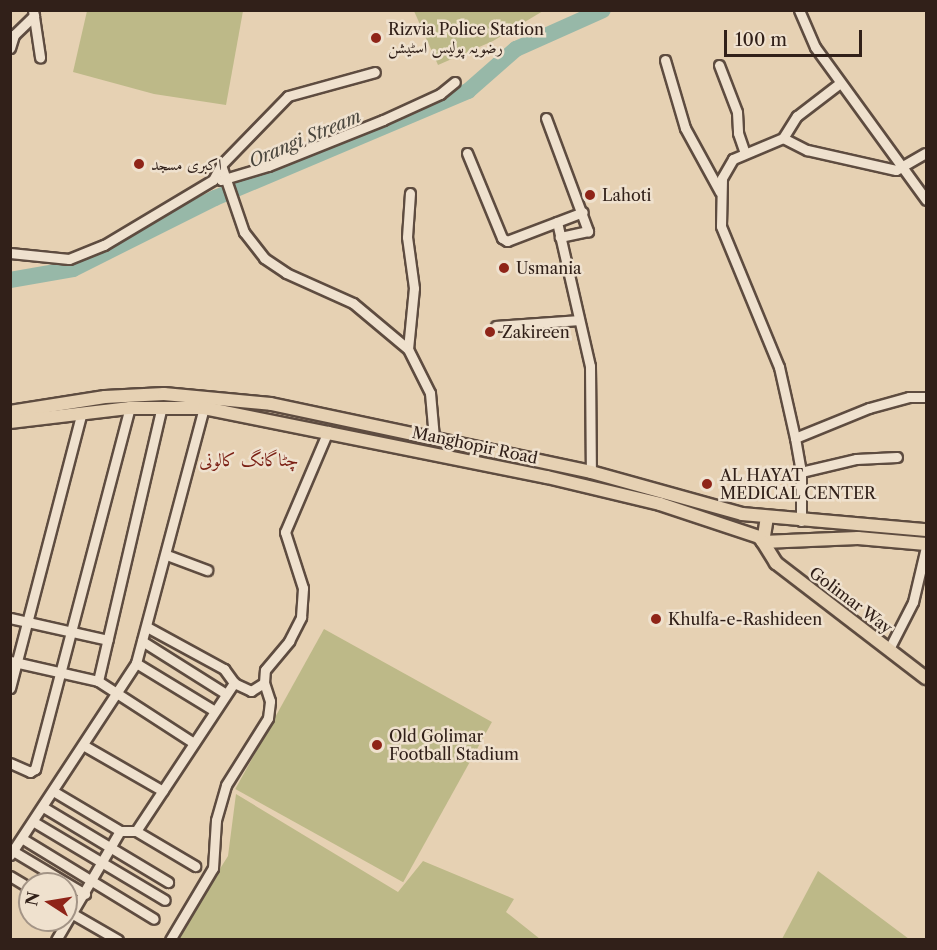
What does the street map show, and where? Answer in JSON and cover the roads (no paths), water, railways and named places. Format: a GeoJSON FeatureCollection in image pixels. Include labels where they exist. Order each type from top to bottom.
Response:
{"type":"FeatureCollection","features":[{"type":"Feature","properties":{"kind":"main road","name":"Manghopir Road"},"geometry":{"type":"LineString","coordinates":[[10,412],[105,397],[207,396],[271,404],[591,472],[766,517],[927,530]]}},
{"type":"Feature","properties":{"kind":"main road","name":"Manghopir Road"},"geometry":{"type":"LineString","coordinates":[[10,422],[130,408],[204,408],[328,431],[660,504],[759,537],[763,542],[858,538],[927,546]]}},
{"type":"Feature","properties":{"kind":"main road"},"geometry":{"type":"LineString","coordinates":[[763,542],[766,517]]}},
{"type":"Feature","properties":{"kind":"main road","name":"Golimar Way"},"geometry":{"type":"LineString","coordinates":[[763,542],[776,563],[927,678]]}},
{"type":"Feature","properties":{"kind":"street"},"geometry":{"type":"LineString","coordinates":[[800,10],[815,47],[840,83],[923,187],[927,200]]}},
{"type":"Feature","properties":{"kind":"street"},"geometry":{"type":"LineString","coordinates":[[10,48],[14,35],[33,13]]}},
{"type":"Feature","properties":{"kind":"street"},"geometry":{"type":"LineString","coordinates":[[33,13],[40,57]]}},
{"type":"Feature","properties":{"kind":"street"},"geometry":{"type":"LineString","coordinates":[[665,60],[685,128],[722,194]]}},
{"type":"Feature","properties":{"kind":"street"},"geometry":{"type":"LineString","coordinates":[[719,65],[737,112],[738,133],[745,153]]}},
{"type":"Feature","properties":{"kind":"street"},"geometry":{"type":"LineString","coordinates":[[213,180],[221,165],[288,96],[375,72]]}},
{"type":"Feature","properties":{"kind":"street"},"geometry":{"type":"LineString","coordinates":[[10,253],[69,259],[104,244],[213,180],[226,179],[268,166],[383,120],[440,94],[455,82]]}},
{"type":"Feature","properties":{"kind":"street"},"geometry":{"type":"LineString","coordinates":[[801,521],[801,472],[779,368],[721,226],[722,177],[733,159],[783,138],[796,116],[840,83]]}},
{"type":"Feature","properties":{"kind":"street"},"geometry":{"type":"LineString","coordinates":[[546,118],[588,231],[560,237]]}},
{"type":"Feature","properties":{"kind":"street"},"geometry":{"type":"LineString","coordinates":[[783,138],[807,150],[896,170],[927,153]]}},
{"type":"Feature","properties":{"kind":"street"},"geometry":{"type":"LineString","coordinates":[[467,153],[502,238],[507,241],[582,212]]}},
{"type":"Feature","properties":{"kind":"street"},"geometry":{"type":"LineString","coordinates":[[221,165],[238,207],[244,232],[264,258],[286,273],[353,303],[408,349],[432,399],[434,438]]}},
{"type":"Feature","properties":{"kind":"street"},"geometry":{"type":"LineString","coordinates":[[408,349],[414,288],[407,237],[410,193]]}},
{"type":"Feature","properties":{"kind":"street"},"geometry":{"type":"LineString","coordinates":[[557,222],[590,366],[591,472]]}},
{"type":"Feature","properties":{"kind":"street"},"geometry":{"type":"LineString","coordinates":[[496,326],[579,320]]}},
{"type":"Feature","properties":{"kind":"street"},"geometry":{"type":"LineString","coordinates":[[795,438],[869,408],[909,397],[927,397]]}},
{"type":"Feature","properties":{"kind":"street"},"geometry":{"type":"LineString","coordinates":[[98,681],[162,407]]}},
{"type":"Feature","properties":{"kind":"street"},"geometry":{"type":"LineString","coordinates":[[10,763],[30,772],[35,769],[130,408]]}},
{"type":"Feature","properties":{"kind":"street"},"geometry":{"type":"LineString","coordinates":[[15,847],[34,822],[136,663],[167,555],[204,408]]}},
{"type":"Feature","properties":{"kind":"street"},"geometry":{"type":"LineString","coordinates":[[10,688],[14,662],[82,412]]}},
{"type":"Feature","properties":{"kind":"street"},"geometry":{"type":"LineString","coordinates":[[170,939],[213,868],[216,820],[226,785],[268,718],[270,701],[264,683],[265,670],[289,641],[301,617],[303,588],[285,532],[328,431]]}},
{"type":"Feature","properties":{"kind":"street"},"geometry":{"type":"LineString","coordinates":[[801,472],[855,459],[897,457]]}},
{"type":"Feature","properties":{"kind":"street"},"geometry":{"type":"LineString","coordinates":[[889,649],[913,602],[927,546]]}},
{"type":"Feature","properties":{"kind":"street"},"geometry":{"type":"LineString","coordinates":[[167,555],[207,570]]}},
{"type":"Feature","properties":{"kind":"street"},"geometry":{"type":"LineString","coordinates":[[10,618],[108,640]]}},
{"type":"Feature","properties":{"kind":"street"},"geometry":{"type":"LineString","coordinates":[[147,627],[224,669],[234,683],[251,691],[264,683]]}},
{"type":"Feature","properties":{"kind":"street"},"geometry":{"type":"LineString","coordinates":[[142,641],[226,694]]}},
{"type":"Feature","properties":{"kind":"street"},"geometry":{"type":"LineString","coordinates":[[14,662],[98,681],[194,744]]}},
{"type":"Feature","properties":{"kind":"street"},"geometry":{"type":"LineString","coordinates":[[136,663],[215,711]]}},
{"type":"Feature","properties":{"kind":"street"},"geometry":{"type":"LineString","coordinates":[[136,831],[234,683]]}},
{"type":"Feature","properties":{"kind":"street"},"geometry":{"type":"LineString","coordinates":[[83,744],[163,791]]}},
{"type":"Feature","properties":{"kind":"street"},"geometry":{"type":"LineString","coordinates":[[53,791],[120,831],[136,831],[195,866]]}},
{"type":"Feature","properties":{"kind":"street"},"geometry":{"type":"LineString","coordinates":[[43,807],[168,882]]}},
{"type":"Feature","properties":{"kind":"street"},"geometry":{"type":"LineString","coordinates":[[34,822],[165,900]]}},
{"type":"Feature","properties":{"kind":"street"},"geometry":{"type":"LineString","coordinates":[[78,902],[103,864],[120,831]]}},
{"type":"Feature","properties":{"kind":"street"},"geometry":{"type":"LineString","coordinates":[[15,847],[92,881],[154,919]]}},
{"type":"Feature","properties":{"kind":"street"},"geometry":{"type":"LineString","coordinates":[[15,847],[85,894]]}},
{"type":"Feature","properties":{"kind":"street"},"geometry":{"type":"LineString","coordinates":[[78,917],[118,939]]}},
{"type":"Feature","properties":{"kind":"waterway","name":"Orangi Stream"},"geometry":{"type":"LineString","coordinates":[[10,280],[73,269],[215,198],[468,91],[516,49],[603,10]]}},
{"type":"Feature","properties":{"kind":"place","name":"Rizvia Police Station رضویہ پولیس اسٹیشن"},"geometry":{"type":"Point","coordinates":[376,38]}},
{"type":"Feature","properties":{"kind":"place","name":"اکبری مسجد"},"geometry":{"type":"Point","coordinates":[139,164]}},
{"type":"Feature","properties":{"kind":"place","name":"Lahoti"},"geometry":{"type":"Point","coordinates":[590,195]}},
{"type":"Feature","properties":{"kind":"place","name":"Usmania"},"geometry":{"type":"Point","coordinates":[504,268]}},
{"type":"Feature","properties":{"kind":"place","name":"Zakireen"},"geometry":{"type":"Point","coordinates":[490,332]}},
{"type":"Feature","properties":{"kind":"place","name":"AL HAYAT MEDICAL CENTER"},"geometry":{"type":"Point","coordinates":[707,484]}},
{"type":"Feature","properties":{"kind":"place","name":"Khulfa-e-Rashideen"},"geometry":{"type":"Point","coordinates":[656,619]}},
{"type":"Feature","properties":{"kind":"place","name":"Old Golimar Football Stadium"},"geometry":{"type":"Point","coordinates":[377,745]}},
{"type":"Feature","properties":{"kind":"district","name":"چٹاگانگ کالونی"},"geometry":{"type":"Point","coordinates":[249,460]}}]}
